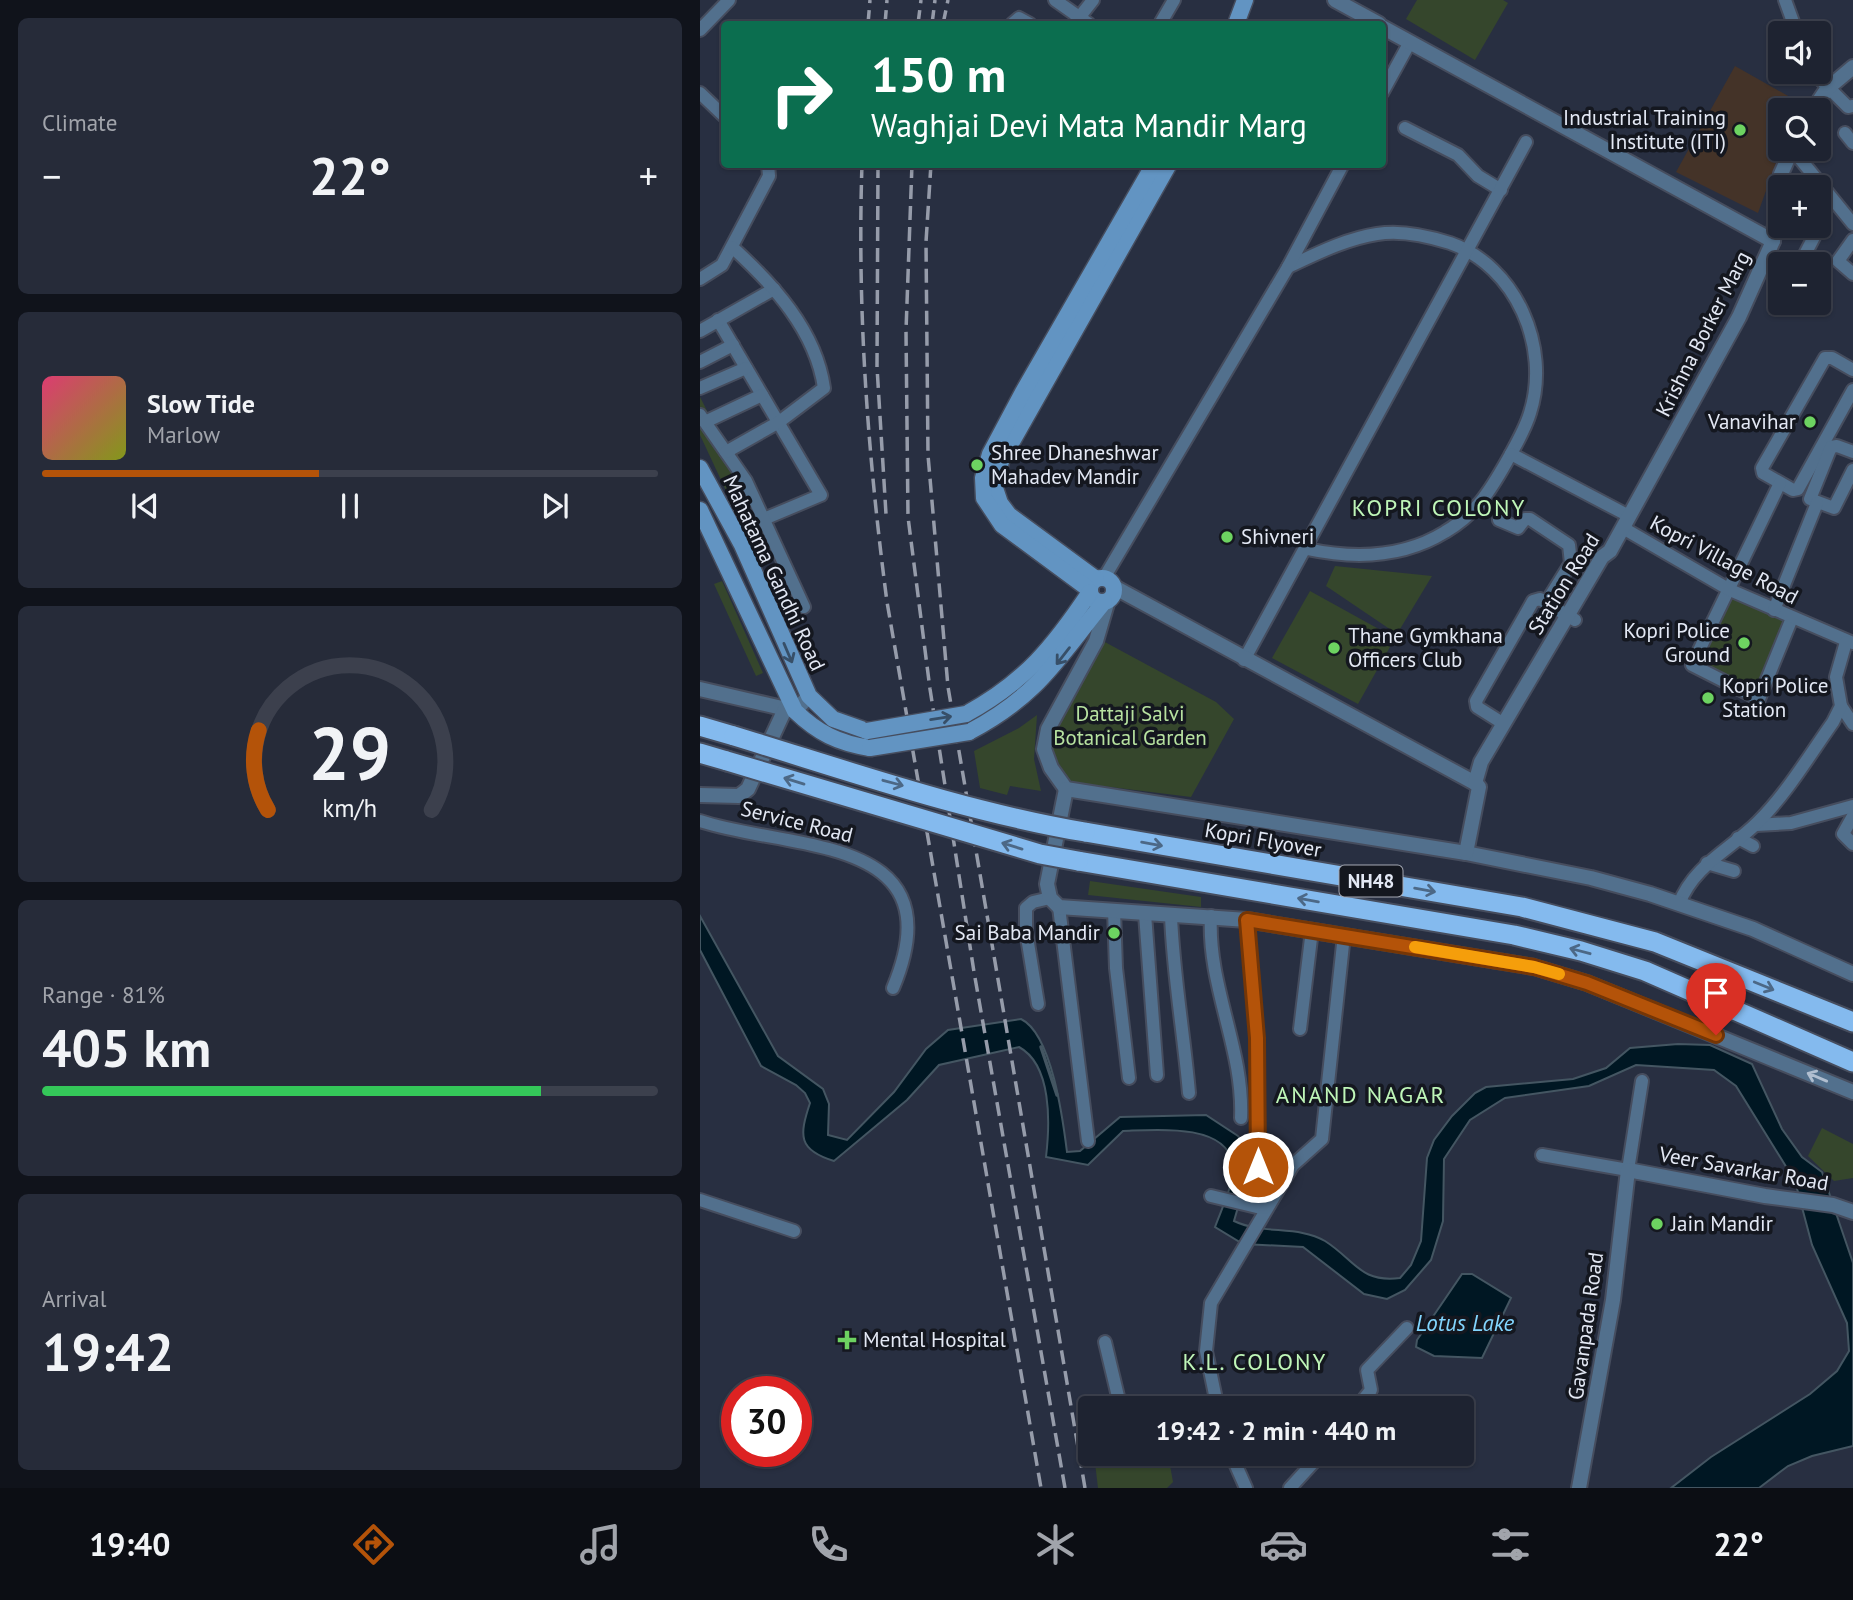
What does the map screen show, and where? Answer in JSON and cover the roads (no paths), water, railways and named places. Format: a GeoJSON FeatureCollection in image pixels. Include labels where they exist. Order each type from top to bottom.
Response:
{"type":"FeatureCollection","features":[{"type":"Feature","properties":{"kind":"highway","name":"Kopri Flyover"},"geometry":{"type":"LineString","coordinates":[[700,726],[1049,826],[1522,907],[1590,923],[1655,942],[1853,1022]]}},
{"type":"Feature","properties":{"kind":"highway","name":"NH48"},"geometry":{"type":"LineString","coordinates":[[700,753],[1040,854],[1501,933],[1581,951],[1645,971],[1853,1062]]}},
{"type":"Feature","properties":{"kind":"main road"},"geometry":{"type":"LineString","coordinates":[[1237,21],[1245,0]]}},
{"type":"Feature","properties":{"kind":"main road"},"geometry":{"type":"LineString","coordinates":[[1249,21],[1256,0]]}},
{"type":"Feature","properties":{"kind":"main road"},"geometry":{"type":"LineString","coordinates":[[1101,590],[1006,520],[984,498],[983,478],[1068,324],[1159,169]]}},
{"type":"Feature","properties":{"kind":"main road","name":"Mahatama Gandhi Road"},"geometry":{"type":"LineString","coordinates":[[700,468],[742,545],[809,696]]}},
{"type":"Feature","properties":{"kind":"main road"},"geometry":{"type":"LineString","coordinates":[[700,482],[710,511],[742,545]]}},
{"type":"Feature","properties":{"kind":"main road","name":"Mahatama Gandhi Road"},"geometry":{"type":"LineString","coordinates":[[710,511],[723,555],[790,710]]}},
{"type":"Feature","properties":{"kind":"main road"},"geometry":{"type":"LineString","coordinates":[[809,696],[833,719],[867,731],[966,714],[1003,693],[1046,654],[1101,590]]}},
{"type":"Feature","properties":{"kind":"main road"},"geometry":{"type":"LineString","coordinates":[[790,710],[814,729],[841,743],[870,748],[969,732],[1014,705],[1043,680],[1101,590]]}},
{"type":"Feature","properties":{"kind":"street"},"geometry":{"type":"LineString","coordinates":[[700,30],[729,0]]}},
{"type":"Feature","properties":{"kind":"street"},"geometry":{"type":"LineString","coordinates":[[1055,0],[1080,21]]}},
{"type":"Feature","properties":{"kind":"street"},"geometry":{"type":"LineString","coordinates":[[1082,21],[1093,0]]}},
{"type":"Feature","properties":{"kind":"street"},"geometry":{"type":"LineString","coordinates":[[1162,21],[1174,0]]}},
{"type":"Feature","properties":{"kind":"street"},"geometry":{"type":"LineString","coordinates":[[1335,0],[1372,21]]}},
{"type":"Feature","properties":{"kind":"street"},"geometry":{"type":"LineString","coordinates":[[1785,0],[1793,21]]}},
{"type":"Feature","properties":{"kind":"street"},"geometry":{"type":"LineString","coordinates":[[1386,29],[1773,241]]}},
{"type":"Feature","properties":{"kind":"street"},"geometry":{"type":"LineString","coordinates":[[1386,86],[1410,42]]}},
{"type":"Feature","properties":{"kind":"street"},"geometry":{"type":"LineString","coordinates":[[1822,98],[1853,68]]}},
{"type":"Feature","properties":{"kind":"street"},"geometry":{"type":"LineString","coordinates":[[1824,84],[1848,107],[1853,106]]}},
{"type":"Feature","properties":{"kind":"street"},"geometry":{"type":"LineString","coordinates":[[700,93],[721,113]]}},
{"type":"Feature","properties":{"kind":"street"},"geometry":{"type":"LineString","coordinates":[[1405,128],[1458,155],[1478,176],[1501,190]]}},
{"type":"Feature","properties":{"kind":"street"},"geometry":{"type":"LineString","coordinates":[[1244,660],[1307,549],[1526,142]]}},
{"type":"Feature","properties":{"kind":"street"},"geometry":{"type":"LineString","coordinates":[[1802,161],[1853,224]]}},
{"type":"Feature","properties":{"kind":"street"},"geometry":{"type":"LineString","coordinates":[[700,279],[722,265],[769,176],[768,168]]}},
{"type":"Feature","properties":{"kind":"street"},"geometry":{"type":"LineString","coordinates":[[1341,168],[1288,267],[1101,590],[1096,641],[1048,729],[1044,749],[1051,768],[1066,789],[1466,853],[1591,878],[1753,929],[1853,974]]}},
{"type":"Feature","properties":{"kind":"street"},"geometry":{"type":"LineString","coordinates":[[1841,209],[1853,201]]}},
{"type":"Feature","properties":{"kind":"street"},"geometry":{"type":"LineString","coordinates":[[1288,267],[1332,246],[1379,233],[1428,236],[1469,250],[1507,283],[1528,323],[1536,368],[1530,413],[1486,500],[1445,533],[1397,552],[1346,557],[1307,549]]}},
{"type":"Feature","properties":{"kind":"street","name":"Krishna Borker Marg"},"geometry":{"type":"LineString","coordinates":[[1626,522],[1739,317],[1773,238]]}},
{"type":"Feature","properties":{"kind":"street"},"geometry":{"type":"LineString","coordinates":[[1853,240],[1838,261],[1853,274]]}},
{"type":"Feature","properties":{"kind":"street"},"geometry":{"type":"LineString","coordinates":[[726,452],[779,422],[824,388],[821,368],[813,349],[774,289],[761,273],[732,247]]}},
{"type":"Feature","properties":{"kind":"street"},"geometry":{"type":"LineString","coordinates":[[700,331],[774,289]]}},
{"type":"Feature","properties":{"kind":"street"},"geometry":{"type":"LineString","coordinates":[[718,320],[821,495],[764,519]]}},
{"type":"Feature","properties":{"kind":"street"},"geometry":{"type":"LineString","coordinates":[[700,362],[733,345]]}},
{"type":"Feature","properties":{"kind":"street"},"geometry":{"type":"LineString","coordinates":[[1853,370],[1832,358],[1823,361],[1762,468],[1763,472],[1793,490],[1801,485],[1853,390]]}},
{"type":"Feature","properties":{"kind":"street"},"geometry":{"type":"LineString","coordinates":[[700,388],[746,368]]}},
{"type":"Feature","properties":{"kind":"street"},"geometry":{"type":"LineString","coordinates":[[762,395],[702,418],[746,481],[804,607]]}},
{"type":"Feature","properties":{"kind":"street"},"geometry":{"type":"LineString","coordinates":[[1853,452],[1837,446],[1828,451],[1809,494],[1810,499],[1832,508],[1836,506],[1853,470]]}},
{"type":"Feature","properties":{"kind":"street","name":"Kopri Village Road"},"geometry":{"type":"LineString","coordinates":[[1511,454],[1626,522],[1730,590],[1850,642]]}},
{"type":"Feature","properties":{"kind":"street"},"geometry":{"type":"LineString","coordinates":[[1780,483],[1692,665],[1759,699],[1792,618]]}},
{"type":"Feature","properties":{"kind":"street"},"geometry":{"type":"LineString","coordinates":[[1774,610],[1817,503]]}},
{"type":"Feature","properties":{"kind":"street"},"geometry":{"type":"LineString","coordinates":[[1499,520],[1518,528],[1525,519],[1530,519],[1569,545],[1571,563],[1546,603]]}},
{"type":"Feature","properties":{"kind":"street","name":"Station Road"},"geometry":{"type":"LineString","coordinates":[[1466,853],[1479,795],[1481,762],[1504,724],[1519,707],[1571,618],[1602,557],[1610,551],[1626,522]]}},
{"type":"Feature","properties":{"kind":"street"},"geometry":{"type":"LineString","coordinates":[[1101,590],[1478,777],[1489,766],[1519,707]]}},
{"type":"Feature","properties":{"kind":"street"},"geometry":{"type":"LineString","coordinates":[[1504,724],[1477,707],[1476,701],[1533,601],[1538,598],[1571,618]]}},
{"type":"Feature","properties":{"kind":"street"},"geometry":{"type":"LineString","coordinates":[[1850,642],[1836,677],[1841,706],[1853,724]]}},
{"type":"Feature","properties":{"kind":"street"},"geometry":{"type":"LineString","coordinates":[[700,689],[790,710]]}},
{"type":"Feature","properties":{"kind":"street"},"geometry":{"type":"LineString","coordinates":[[700,795],[739,796],[748,789],[790,710],[809,696]]}},
{"type":"Feature","properties":{"kind":"street"},"geometry":{"type":"LineString","coordinates":[[1679,904],[1684,892],[1707,863],[1756,825],[1779,798],[1833,722],[1841,706]]}},
{"type":"Feature","properties":{"kind":"street"},"geometry":{"type":"LineString","coordinates":[[1066,789],[1047,884],[1054,902],[1088,1141]]}},
{"type":"Feature","properties":{"kind":"street"},"geometry":{"type":"LineString","coordinates":[[1756,825],[1791,823],[1853,811]]}},
{"type":"Feature","properties":{"kind":"street"},"geometry":{"type":"LineString","coordinates":[[1853,811],[1843,834],[1853,844]]}},
{"type":"Feature","properties":{"kind":"street","name":"Service Road"},"geometry":{"type":"LineString","coordinates":[[701,823],[844,851],[870,866],[898,890],[908,922],[902,958],[893,988]]}},
{"type":"Feature","properties":{"kind":"street"},"geometry":{"type":"LineString","coordinates":[[1738,838],[1753,846]]}},
{"type":"Feature","properties":{"kind":"street"},"geometry":{"type":"LineString","coordinates":[[1707,863],[1734,871]]}},
{"type":"Feature","properties":{"kind":"street"},"geometry":{"type":"LineString","coordinates":[[1038,1004],[1026,931],[1026,908],[1033,902],[1054,902],[1145,914],[1211,916],[1534,967],[1587,983],[1853,1093]]}},
{"type":"Feature","properties":{"kind":"street"},"geometry":{"type":"LineString","coordinates":[[1114,911],[1116,968],[1129,1078]]}},
{"type":"Feature","properties":{"kind":"street"},"geometry":{"type":"LineString","coordinates":[[1145,914],[1157,1075]]}},
{"type":"Feature","properties":{"kind":"street"},"geometry":{"type":"LineString","coordinates":[[1171,915],[1172,947],[1178,977],[1189,1093]]}},
{"type":"Feature","properties":{"kind":"street"},"geometry":{"type":"LineString","coordinates":[[1211,916],[1212,951],[1238,1068],[1241,1118]]}},
{"type":"Feature","properties":{"kind":"street"},"geometry":{"type":"LineString","coordinates":[[1247,920],[1257,1038],[1263,1208]]}},
{"type":"Feature","properties":{"kind":"street"},"geometry":{"type":"LineString","coordinates":[[1300,1029],[1312,930]]}},
{"type":"Feature","properties":{"kind":"street"},"geometry":{"type":"LineString","coordinates":[[1215,1396],[1206,1351],[1208,1318],[1219,1289],[1256,1227],[1263,1208],[1296,1161],[1309,1153],[1322,1139],[1344,936]]}},
{"type":"Feature","properties":{"kind":"street"},"geometry":{"type":"LineString","coordinates":[[1542,1155],[1628,1170],[1642,1081]]}},
{"type":"Feature","properties":{"kind":"street","name":"Veer Savarkar Road"},"geometry":{"type":"LineString","coordinates":[[1628,1170],[1833,1205],[1853,1212]]}},
{"type":"Feature","properties":{"kind":"street","name":"Gavanpada Road"},"geometry":{"type":"LineString","coordinates":[[1579,1488],[1612,1300],[1628,1170]]}},
{"type":"Feature","properties":{"kind":"street"},"geometry":{"type":"LineString","coordinates":[[1211,1196],[1263,1208]]}},
{"type":"Feature","properties":{"kind":"street"},"geometry":{"type":"LineString","coordinates":[[700,1200],[794,1231]]}},
{"type":"Feature","properties":{"kind":"street"},"geometry":{"type":"LineString","coordinates":[[1366,1396],[1371,1390],[1367,1370],[1407,1328]]}},
{"type":"Feature","properties":{"kind":"street"},"geometry":{"type":"LineString","coordinates":[[1105,1342],[1118,1396]]}},
{"type":"Feature","properties":{"kind":"street"},"geometry":{"type":"LineString","coordinates":[[1236,1466],[1246,1488]]}},
{"type":"Feature","properties":{"kind":"street"},"geometry":{"type":"LineString","coordinates":[[1290,1488],[1310,1466]]}},
{"type":"Feature","properties":{"kind":"water"},"geometry":{"type":"Polygon","coordinates":[[[700,916],[778,1056],[823,1089],[829,1104],[828,1135],[847,1140],[894,1092],[926,1049],[948,1030],[1021,1019],[1032,1028],[1048,1059],[1059,1100],[1067,1152],[1080,1151],[1120,1117],[1206,1115],[1238,1136],[1249,1149],[1248,1173],[1234,1221],[1257,1228],[1315,1236],[1335,1248],[1367,1274],[1387,1279],[1400,1278],[1411,1265],[1421,1241],[1427,1158],[1434,1140],[1452,1116],[1475,1093],[1486,1087],[1573,1079],[1606,1068],[1630,1048],[1678,1044],[1710,1045],[1752,1064],[1782,1129],[1802,1157],[1822,1172],[1853,1263],[1853,1446],[1812,1456],[1788,1466],[1759,1488],[1671,1488],[1711,1457],[1810,1394],[1837,1371],[1849,1351],[1847,1323],[1812,1245],[1795,1181],[1736,1086],[1714,1070],[1636,1065],[1589,1086],[1505,1098],[1470,1120],[1444,1159],[1443,1221],[1431,1260],[1405,1290],[1387,1299],[1364,1294],[1303,1247],[1243,1244],[1215,1227],[1230,1187],[1233,1164],[1227,1150],[1217,1141],[1203,1135],[1169,1130],[1123,1131],[1088,1165],[1046,1157],[1048,1112],[1043,1081],[1038,1067],[1019,1047],[939,1065],[907,1100],[834,1161],[822,1157],[808,1147],[804,1140],[804,1124],[810,1103],[805,1093],[796,1085],[761,1066],[700,950],[700,916]]]}},
{"type":"Feature","properties":{"kind":"water","name":"Lotus Lake"},"geometry":{"type":"Polygon","coordinates":[[[1462,1274],[1472,1274],[1511,1298],[1482,1358],[1434,1356],[1416,1347],[1417,1340],[1462,1274]]]}},
{"type":"Feature","properties":{"kind":"waterway"},"geometry":{"type":"LineString","coordinates":[[1041,1047],[1057,1095]]}},
{"type":"Feature","properties":{"kind":"railway"},"geometry":{"type":"LineString","coordinates":[[868,21],[870,0]]}},
{"type":"Feature","properties":{"kind":"railway"},"geometry":{"type":"LineString","coordinates":[[885,21],[887,0]]}},
{"type":"Feature","properties":{"kind":"railway"},"geometry":{"type":"LineString","coordinates":[[918,21],[921,0]]}},
{"type":"Feature","properties":{"kind":"railway"},"geometry":{"type":"LineString","coordinates":[[932,21],[935,0]]}},
{"type":"Feature","properties":{"kind":"railway"},"geometry":{"type":"LineString","coordinates":[[944,21],[948,0]]}},
{"type":"Feature","properties":{"kind":"railway"},"geometry":{"type":"LineString","coordinates":[[862,168],[861,274],[866,384],[874,493],[887,602],[1041,1488]]}},
{"type":"Feature","properties":{"kind":"railway"},"geometry":{"type":"LineString","coordinates":[[878,168],[877,367],[886,514]]}},
{"type":"Feature","properties":{"kind":"railway"},"geometry":{"type":"LineString","coordinates":[[912,168],[906,331],[908,517],[930,689],[974,972],[1065,1488]]}},
{"type":"Feature","properties":{"kind":"railway"},"geometry":{"type":"LineString","coordinates":[[931,168],[926,242],[928,455],[948,687],[1085,1488]]}},
{"type":"Feature","properties":{"kind":"place","name":"Industrial Training Institute (ITI)"},"geometry":{"type":"Point","coordinates":[1740,130]}},
{"type":"Feature","properties":{"kind":"place","name":"Vanavihar"},"geometry":{"type":"Point","coordinates":[1810,422]}},
{"type":"Feature","properties":{"kind":"place","name":"Shree Dhaneshwar Mahadev Mandir"},"geometry":{"type":"Point","coordinates":[977,465]}},
{"type":"Feature","properties":{"kind":"place","name":"Shivneri"},"geometry":{"type":"Point","coordinates":[1227,537]}},
{"type":"Feature","properties":{"kind":"place","name":"Kopri Police Ground"},"geometry":{"type":"Point","coordinates":[1744,643]}},
{"type":"Feature","properties":{"kind":"place","name":"Thane Gymkhana Officers Club"},"geometry":{"type":"Point","coordinates":[1334,648]}},
{"type":"Feature","properties":{"kind":"place","name":"Kopri Police Station"},"geometry":{"type":"Point","coordinates":[1708,698]}},
{"type":"Feature","properties":{"kind":"place","name":"Sai Baba Mandir"},"geometry":{"type":"Point","coordinates":[1114,933]}},
{"type":"Feature","properties":{"kind":"place","name":"Jain Mandir"},"geometry":{"type":"Point","coordinates":[1657,1224]}},
{"type":"Feature","properties":{"kind":"place","name":"Mental Hospital"},"geometry":{"type":"Point","coordinates":[847,1340]}},
{"type":"Feature","properties":{"kind":"district","name":"KOPRI COLONY"},"geometry":{"type":"Point","coordinates":[1439,508]}},
{"type":"Feature","properties":{"kind":"district","name":"ANAND NAGAR"},"geometry":{"type":"Point","coordinates":[1361,1095]}},
{"type":"Feature","properties":{"kind":"district","name":"K.L. COLONY"},"geometry":{"type":"Point","coordinates":[1255,1362]}},
{"type":"Feature","properties":{"kind":"park label","name":"Dattaji Salvi Botanical Garden"},"geometry":{"type":"Point","coordinates":[1130,726]}}]}
